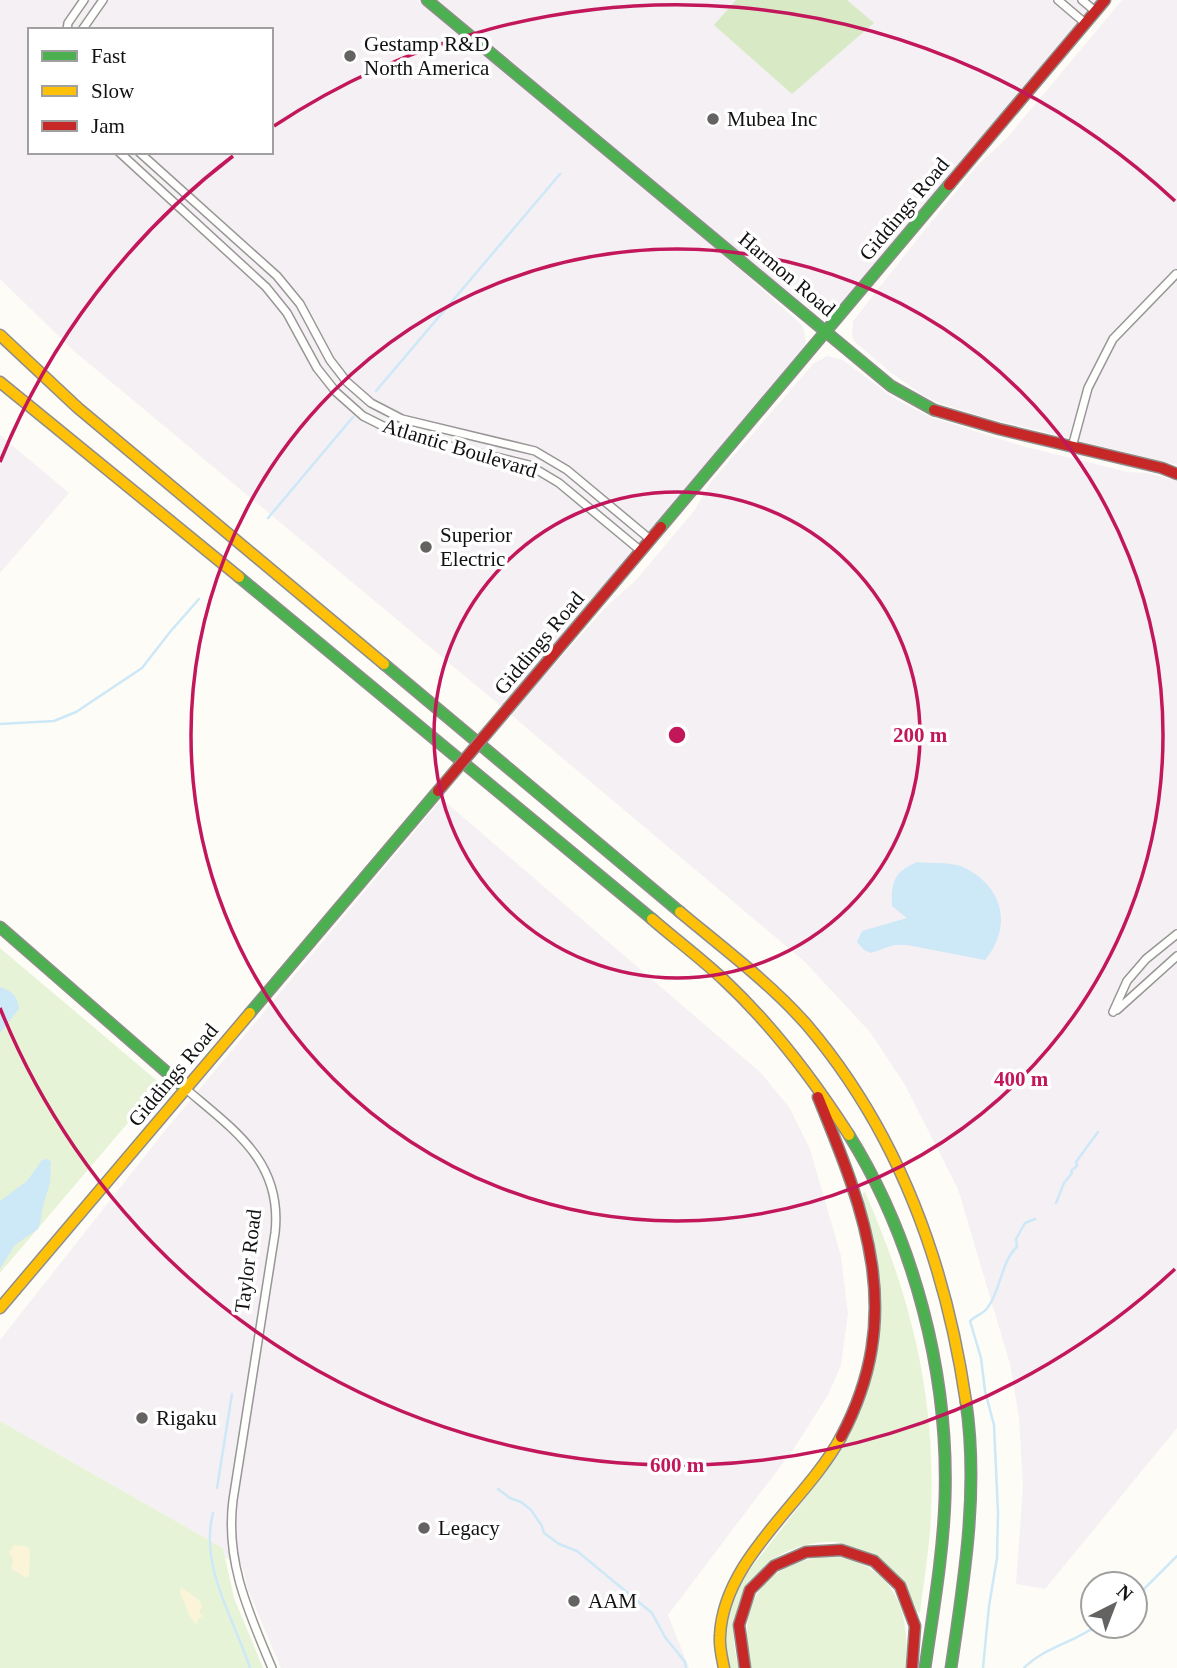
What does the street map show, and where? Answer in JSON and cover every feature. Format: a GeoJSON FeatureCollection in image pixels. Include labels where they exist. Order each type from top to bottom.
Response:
{"type":"FeatureCollection","features":[{"type":"Feature","properties":{"kind":"main road","name":"Harmon Road"},"geometry":{"type":"LineString","coordinates":[[427,0],[891,386],[933,410],[1177,474]]}},
{"type":"Feature","properties":{"kind":"main road","name":"Giddings Road"},"geometry":{"type":"LineString","coordinates":[[0,1308],[1105,0]]}},
{"type":"Feature","properties":{"kind":"main road"},"geometry":{"type":"LineString","coordinates":[[0,335],[78,408],[739,961],[807,1027],[837,1065],[865,1105],[909,1193],[943,1284],[957,1340],[967,1400],[971,1488],[965,1572],[951,1668]]}},
{"type":"Feature","properties":{"kind":"main road"},"geometry":{"type":"LineString","coordinates":[[0,382],[260,593],[723,979],[780,1038],[810,1076],[858,1149],[886,1205],[910,1266],[932,1349],[942,1419],[945,1503],[941,1557],[925,1668]]}},
{"type":"Feature","properties":{"kind":"main road","name":"Taylor Road"},"geometry":{"type":"LineString","coordinates":[[0,927],[186,1089]]}},
{"type":"Feature","properties":{"kind":"main road"},"geometry":{"type":"LineString","coordinates":[[724,1668],[719,1624],[730,1588],[817,1475],[837,1444],[860,1391],[873,1337],[875,1284],[866,1223],[850,1174],[810,1076]]}},
{"type":"Feature","properties":{"kind":"main road"},"geometry":{"type":"LineString","coordinates":[[745,1668],[739,1643],[740,1623],[753,1588],[767,1571],[785,1559],[805,1551],[828,1548],[863,1556],[884,1569],[900,1587],[915,1627],[912,1668]]}},
{"type":"Feature","properties":{"kind":"main road"},"geometry":{"type":"LineString","coordinates":[[953,1653],[958,1668]]}},
{"type":"Feature","properties":{"kind":"street"},"geometry":{"type":"LineString","coordinates":[[67,28],[84,0]]}},
{"type":"Feature","properties":{"kind":"street"},"geometry":{"type":"LineString","coordinates":[[83,28],[103,0]]}},
{"type":"Feature","properties":{"kind":"street"},"geometry":{"type":"LineString","coordinates":[[1058,0],[1085,23]]}},
{"type":"Feature","properties":{"kind":"street"},"geometry":{"type":"LineString","coordinates":[[1082,0],[1095,11]]}},
{"type":"Feature","properties":{"kind":"street","name":"Atlantic Boulevard"},"geometry":{"type":"LineString","coordinates":[[121,154],[266,287],[287,313],[317,368],[336,393],[362,416],[397,433],[529,466],[559,483],[641,551]]}},
{"type":"Feature","properties":{"kind":"street","name":"Atlantic Boulevard"},"geometry":{"type":"LineString","coordinates":[[141,154],[277,276],[300,304],[330,360],[347,382],[371,403],[402,419],[535,451],[568,470],[651,540]]}},
{"type":"Feature","properties":{"kind":"street"},"geometry":{"type":"LineString","coordinates":[[1072,447],[1087,388],[1100,362],[1114,339],[1176,274]]}},
{"type":"Feature","properties":{"kind":"street"},"geometry":{"type":"LineString","coordinates":[[1177,933],[1146,959],[1127,981],[1113,1012],[1177,956]]}},
{"type":"Feature","properties":{"kind":"street","name":"Taylor Road"},"geometry":{"type":"LineString","coordinates":[[186,1089],[239,1134],[253,1150],[268,1177],[274,1202],[275,1233],[233,1500],[231,1529],[233,1558],[239,1585],[272,1668]]}},
{"type":"Feature","properties":{"kind":"shaded area"},"geometry":{"type":"Polygon","coordinates":[[[0,0],[417,0],[708,241],[803,326],[806,341],[804,347],[618,573],[502,707],[74,351],[0,279],[0,0]]]}},
{"type":"Feature","properties":{"kind":"shaded area"},"geometry":{"type":"Polygon","coordinates":[[[438,0],[1098,0],[942,188],[841,303],[834,309],[822,312],[810,308],[757,267],[438,0]]]}},
{"type":"Feature","properties":{"kind":"shaded area"},"geometry":{"type":"Polygon","coordinates":[[[1122,0],[1177,0],[1177,465],[984,417],[939,403],[921,394],[889,371],[854,341],[852,336],[853,321],[919,237],[978,165],[1006,139],[1122,0]]]}},
{"type":"Feature","properties":{"kind":"shaded area"},"geometry":{"type":"Polygon","coordinates":[[[827,356],[843,360],[892,397],[930,417],[1022,446],[1177,481],[1177,1428],[1045,1589],[1016,1584],[1023,1487],[1019,1417],[1010,1364],[958,1189],[905,1085],[870,1032],[804,961],[510,714],[608,605],[636,580],[694,511],[711,482],[813,364],[827,356]]]}},
{"type":"Feature","properties":{"kind":"shaded area"},"geometry":{"type":"Polygon","coordinates":[[[0,435],[69,493],[0,573],[0,435]]]}},
{"type":"Feature","properties":{"kind":"shaded area"},"geometry":{"type":"Polygon","coordinates":[[[442,799],[761,1073],[789,1107],[810,1149],[841,1256],[848,1314],[841,1365],[828,1395],[795,1447],[668,1615],[689,1668],[281,1668],[248,1590],[242,1565],[225,1558],[223,1548],[0,1421],[0,1340],[167,1128],[442,799]]]}},
{"type":"Feature","properties":{"kind":"green space"},"geometry":{"type":"Polygon","coordinates":[[[736,0],[847,0],[874,23],[792,94],[714,25],[736,0]]]}},
{"type":"Feature","properties":{"kind":"green space"},"geometry":{"type":"Polygon","coordinates":[[[0,948],[161,1084],[0,1273],[0,948]]]}},
{"type":"Feature","properties":{"kind":"green space"},"geometry":{"type":"Polygon","coordinates":[[[865,1192],[907,1309],[924,1387],[929,1428],[931,1512],[920,1613],[914,1603],[847,1545],[829,1542],[802,1546],[783,1553],[767,1564],[754,1577],[744,1593],[734,1629],[739,1668],[729,1668],[723,1639],[737,1586],[825,1473],[876,1353],[865,1192]]]}},
{"type":"Feature","properties":{"kind":"green space"},"geometry":{"type":"Polygon","coordinates":[[[0,1421],[223,1548],[234,1598],[263,1668],[0,1668],[0,1421]]]}},
{"type":"Feature","properties":{"kind":"green space"},"geometry":{"type":"Polygon","coordinates":[[[836,1556],[873,1570],[886,1582],[895,1596],[902,1611],[905,1629],[905,1668],[751,1668],[747,1639],[749,1616],[762,1587],[787,1567],[802,1561],[836,1556]]]}},
{"type":"Feature","properties":{"kind":"sand"},"geometry":{"type":"Polygon","coordinates":[[[14,1545],[28,1547],[30,1550],[27,1578],[11,1569],[13,1560],[9,1552],[14,1545]]]}},
{"type":"Feature","properties":{"kind":"sand"},"geometry":{"type":"Polygon","coordinates":[[[181,1587],[199,1600],[202,1607],[199,1612],[203,1616],[198,1619],[197,1624],[189,1614],[180,1592],[181,1587]]]}},
{"type":"Feature","properties":{"kind":"water"},"geometry":{"type":"Polygon","coordinates":[[[917,862],[965,868],[978,876],[995,896],[1000,908],[999,934],[985,960],[907,945],[894,945],[871,953],[857,942],[862,931],[907,918],[892,906],[893,884],[903,870],[917,862]]]}},
{"type":"Feature","properties":{"kind":"water"},"geometry":{"type":"Polygon","coordinates":[[[0,987],[14,995],[19,1009],[0,1033],[0,987]]]}},
{"type":"Feature","properties":{"kind":"water"},"geometry":{"type":"Polygon","coordinates":[[[48,1159],[51,1162],[50,1183],[38,1229],[15,1245],[0,1269],[0,1201],[27,1181],[42,1160],[48,1159]]]}},
{"type":"Feature","properties":{"kind":"waterway"},"geometry":{"type":"LineString","coordinates":[[376,391],[560,174]]}},
{"type":"Feature","properties":{"kind":"waterway"},"geometry":{"type":"LineString","coordinates":[[268,518],[353,417]]}},
{"type":"Feature","properties":{"kind":"waterway"},"geometry":{"type":"LineString","coordinates":[[0,724],[54,721],[76,712],[142,668],[199,599]]}},
{"type":"Feature","properties":{"kind":"waterway"},"geometry":{"type":"LineString","coordinates":[[1056,1203],[1064,1183],[1077,1166],[1076,1162],[1098,1132]]}},
{"type":"Feature","properties":{"kind":"waterway"},"geometry":{"type":"LineString","coordinates":[[983,1668],[997,1558],[998,1513],[994,1425],[985,1391],[981,1358],[970,1321],[988,1307],[1008,1260],[1017,1247],[1016,1239],[1025,1223],[1035,1219]]}},
{"type":"Feature","properties":{"kind":"waterway"},"geometry":{"type":"LineString","coordinates":[[217,1488],[232,1394]]}},
{"type":"Feature","properties":{"kind":"waterway"},"geometry":{"type":"LineString","coordinates":[[498,1489],[531,1510],[544,1533],[559,1544],[577,1551],[652,1613],[665,1637],[685,1662],[686,1668]]}},
{"type":"Feature","properties":{"kind":"waterway"},"geometry":{"type":"LineString","coordinates":[[213,1513],[210,1533],[214,1572],[250,1668]]}},
{"type":"Feature","properties":{"kind":"waterway"},"geometry":{"type":"LineString","coordinates":[[1149,1584],[1177,1556]]}},
{"type":"Feature","properties":{"kind":"waterway"},"geometry":{"type":"LineString","coordinates":[[1024,1668],[1040,1655],[1079,1636]]}},
{"type":"Feature","properties":{"kind":"traffic: fast"},"geometry":{"type":"LineString","coordinates":[[427,0],[891,386],[934,410]]}},
{"type":"Feature","properties":{"kind":"traffic: fast"},"geometry":{"type":"LineString","coordinates":[[661,527],[949,185]]}},
{"type":"Feature","properties":{"kind":"traffic: fast"},"geometry":{"type":"LineString","coordinates":[[239,577],[652,919]]}},
{"type":"Feature","properties":{"kind":"traffic: fast"},"geometry":{"type":"LineString","coordinates":[[384,664],[680,912]]}},
{"type":"Feature","properties":{"kind":"traffic: fast"},"geometry":{"type":"LineString","coordinates":[[250,1013],[438,791]]}},
{"type":"Feature","properties":{"kind":"traffic: fast"},"geometry":{"type":"LineString","coordinates":[[0,927],[186,1089]]}},
{"type":"Feature","properties":{"kind":"traffic: fast"},"geometry":{"type":"LineString","coordinates":[[849,1135],[872,1176],[909,1264],[934,1357],[941,1405],[945,1452],[944,1520],[925,1668]]}},
{"type":"Feature","properties":{"kind":"traffic: fast"},"geometry":{"type":"LineString","coordinates":[[951,1668],[965,1569],[970,1502],[970,1435],[966,1402]]}},
{"type":"Feature","properties":{"kind":"traffic: slow"},"geometry":{"type":"LineString","coordinates":[[0,335],[78,408],[384,664]]}},
{"type":"Feature","properties":{"kind":"traffic: slow"},"geometry":{"type":"LineString","coordinates":[[0,382],[239,577]]}},
{"type":"Feature","properties":{"kind":"traffic: slow"},"geometry":{"type":"LineString","coordinates":[[680,912],[746,966],[793,1010],[839,1066],[867,1110],[892,1155],[931,1251],[946,1300],[966,1402]]}},
{"type":"Feature","properties":{"kind":"traffic: slow"},"geometry":{"type":"LineString","coordinates":[[652,919],[716,973],[760,1017],[807,1074],[849,1135]]}},
{"type":"Feature","properties":{"kind":"traffic: slow"},"geometry":{"type":"LineString","coordinates":[[0,1308],[250,1013]]}},
{"type":"Feature","properties":{"kind":"traffic: slow"},"geometry":{"type":"LineString","coordinates":[[724,1668],[720,1636],[725,1608],[735,1582],[750,1556],[808,1485],[841,1437]]}},
{"type":"Feature","properties":{"kind":"traffic: jam"},"geometry":{"type":"LineString","coordinates":[[949,185],[1105,0]]}},
{"type":"Feature","properties":{"kind":"traffic: jam"},"geometry":{"type":"LineString","coordinates":[[934,410],[1177,474]]}},
{"type":"Feature","properties":{"kind":"traffic: jam"},"geometry":{"type":"LineString","coordinates":[[509,707],[661,527]]}},
{"type":"Feature","properties":{"kind":"traffic: jam"},"geometry":{"type":"LineString","coordinates":[[438,791],[509,707]]}},
{"type":"Feature","properties":{"kind":"traffic: jam"},"geometry":{"type":"LineString","coordinates":[[818,1097],[864,1224],[872,1265],[875,1307],[872,1349],[861,1392],[841,1437]]}},
{"type":"Feature","properties":{"kind":"traffic: jam"},"geometry":{"type":"LineString","coordinates":[[745,1668],[739,1625],[750,1590],[774,1566],[806,1552],[841,1550],[874,1561],[900,1586],[915,1626],[912,1668]]}},
{"type":"Feature","properties":{"kind":"place","name":"Gestamp R&D North America"},"geometry":{"type":"Point","coordinates":[350,56]}},
{"type":"Feature","properties":{"kind":"place","name":"Mubea Inc"},"geometry":{"type":"Point","coordinates":[713,119]}},
{"type":"Feature","properties":{"kind":"place","name":"Superior Electric"},"geometry":{"type":"Point","coordinates":[426,547]}},
{"type":"Feature","properties":{"kind":"place","name":"Rigaku"},"geometry":{"type":"Point","coordinates":[142,1418]}},
{"type":"Feature","properties":{"kind":"place","name":"Legacy"},"geometry":{"type":"Point","coordinates":[424,1528]}},
{"type":"Feature","properties":{"kind":"place","name":"AAM"},"geometry":{"type":"Point","coordinates":[574,1601]}}]}
